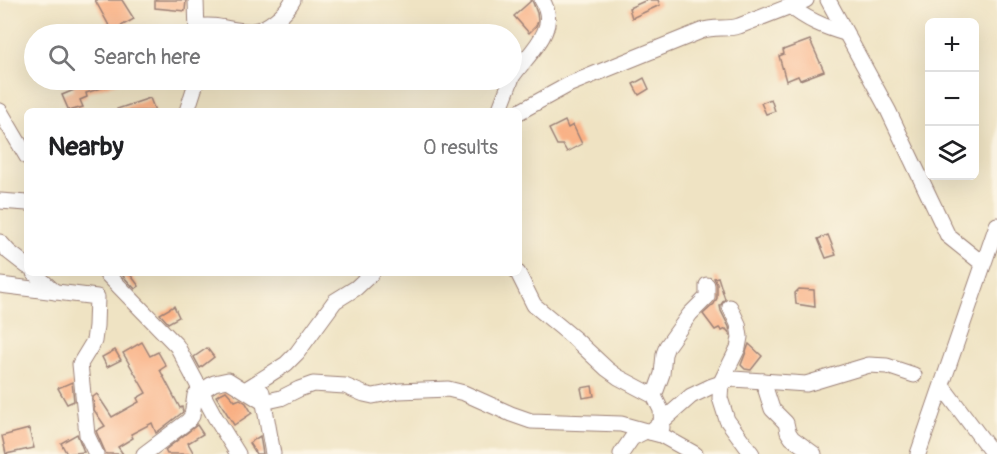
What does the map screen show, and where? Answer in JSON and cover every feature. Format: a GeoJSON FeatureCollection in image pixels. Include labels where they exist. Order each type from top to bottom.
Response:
{"type":"FeatureCollection","features":[{"type":"Feature","properties":{"kind":"street"},"geometry":{"type":"LineString","coordinates":[[196,0],[197,24]]}},
{"type":"Feature","properties":{"kind":"street"},"geometry":{"type":"LineString","coordinates":[[267,24],[275,20],[293,0]]}},
{"type":"Feature","properties":{"kind":"street"},"geometry":{"type":"LineString","coordinates":[[522,64],[541,41],[546,30],[549,14],[542,0]]}},
{"type":"Feature","properties":{"kind":"street"},"geometry":{"type":"LineString","coordinates":[[522,110],[570,84],[710,27],[731,28],[806,0]]}},
{"type":"Feature","properties":{"kind":"street"},"geometry":{"type":"LineString","coordinates":[[828,0],[888,110],[948,236],[982,264]]}},
{"type":"Feature","properties":{"kind":"street"},"geometry":{"type":"LineString","coordinates":[[790,6],[809,20],[845,33]]}},
{"type":"Feature","properties":{"kind":"street"},"geometry":{"type":"LineString","coordinates":[[188,108],[194,90]]}},
{"type":"Feature","properties":{"kind":"street"},"geometry":{"type":"LineString","coordinates":[[500,108],[507,90]]}},
{"type":"Feature","properties":{"kind":"street"},"geometry":{"type":"LineString","coordinates":[[0,111],[24,152]]}},
{"type":"Feature","properties":{"kind":"street"},"geometry":{"type":"LineString","coordinates":[[0,201],[24,203]]}},
{"type":"Feature","properties":{"kind":"street"},"geometry":{"type":"LineString","coordinates":[[918,454],[997,225]]}},
{"type":"Feature","properties":{"kind":"street"},"geometry":{"type":"LineString","coordinates":[[0,242],[24,264]]}},
{"type":"Feature","properties":{"kind":"street"},"geometry":{"type":"LineString","coordinates":[[37,276],[55,292]]}},
{"type":"Feature","properties":{"kind":"street"},"geometry":{"type":"LineString","coordinates":[[109,276],[177,346],[238,454]]}},
{"type":"Feature","properties":{"kind":"street"},"geometry":{"type":"LineString","coordinates":[[245,390],[286,364],[297,353],[335,301],[356,288],[369,276]]}},
{"type":"Feature","properties":{"kind":"street"},"geometry":{"type":"LineString","coordinates":[[520,276],[534,305],[607,369],[654,396],[659,403],[655,430]]}},
{"type":"Feature","properties":{"kind":"street"},"geometry":{"type":"LineString","coordinates":[[0,285],[97,297],[94,341],[80,364],[87,435],[96,454]]}},
{"type":"Feature","properties":{"kind":"street"},"geometry":{"type":"LineString","coordinates":[[654,396],[662,374],[667,346],[690,314],[707,297],[707,285]]}},
{"type":"Feature","properties":{"kind":"street"},"geometry":{"type":"LineString","coordinates":[[730,308],[738,324],[740,337],[738,348],[721,382],[720,398],[727,420],[752,454]]}},
{"type":"Feature","properties":{"kind":"street"},"geometry":{"type":"LineString","coordinates":[[621,454],[632,438],[655,430],[691,396],[721,382],[745,379],[806,384],[869,365],[887,366],[914,375]]}},
{"type":"Feature","properties":{"kind":"street"},"geometry":{"type":"LineString","coordinates":[[144,454],[188,421],[192,416],[195,395],[214,383],[228,380],[263,402],[281,398],[299,388],[313,384],[345,386],[374,396],[399,391],[448,389],[464,393],[531,421],[621,424],[655,430],[695,454]]}},
{"type":"Feature","properties":{"kind":"street"},"geometry":{"type":"LineString","coordinates":[[261,381],[273,454]]}},
{"type":"Feature","properties":{"kind":"street"},"geometry":{"type":"LineString","coordinates":[[763,381],[772,410],[786,423],[792,438],[814,454]]}},
{"type":"Feature","properties":{"kind":"street"},"geometry":{"type":"LineString","coordinates":[[942,386],[993,454]]}},
{"type":"Feature","properties":{"kind":"building"},"geometry":{"type":"Polygon","coordinates":[[[95,0],[122,0],[134,19],[125,24],[108,24],[95,0]]]}},
{"type":"Feature","properties":{"kind":"building"},"geometry":{"type":"Polygon","coordinates":[[[155,0],[186,0],[185,11],[155,8],[155,0]]]}},
{"type":"Feature","properties":{"kind":"building"},"geometry":{"type":"Polygon","coordinates":[[[532,0],[538,21],[529,33],[514,16],[532,0]]]}},
{"type":"Feature","properties":{"kind":"building"},"geometry":{"type":"Polygon","coordinates":[[[647,0],[658,0],[660,5],[632,18],[629,8],[647,0]]]}},
{"type":"Feature","properties":{"kind":"building"},"geometry":{"type":"Polygon","coordinates":[[[810,40],[824,71],[800,80],[798,76],[786,81],[779,56],[784,54],[783,50],[810,40]]]}},
{"type":"Feature","properties":{"kind":"building"},"geometry":{"type":"Polygon","coordinates":[[[644,78],[649,89],[639,95],[633,84],[644,78]]]}},
{"type":"Feature","properties":{"kind":"building"},"geometry":{"type":"Polygon","coordinates":[[[74,90],[95,90],[86,93],[87,97],[80,100],[83,107],[80,108],[68,108],[62,95],[74,90]]]}},
{"type":"Feature","properties":{"kind":"building"},"geometry":{"type":"Polygon","coordinates":[[[150,98],[154,108],[120,108],[150,98]]]}},
{"type":"Feature","properties":{"kind":"building"},"geometry":{"type":"Polygon","coordinates":[[[771,99],[775,111],[766,114],[761,103],[771,99]]]}},
{"type":"Feature","properties":{"kind":"building"},"geometry":{"type":"Polygon","coordinates":[[[565,121],[568,128],[573,125],[582,144],[567,152],[563,145],[557,145],[549,129],[565,121]]]}},
{"type":"Feature","properties":{"kind":"building"},"geometry":{"type":"Polygon","coordinates":[[[828,235],[836,255],[826,258],[818,239],[828,235]]]}},
{"type":"Feature","properties":{"kind":"building"},"geometry":{"type":"Polygon","coordinates":[[[123,276],[131,276],[139,286],[135,289],[123,276]]]}},
{"type":"Feature","properties":{"kind":"building"},"geometry":{"type":"Polygon","coordinates":[[[718,277],[725,299],[720,306],[721,311],[730,334],[726,329],[715,330],[703,314],[717,298],[717,284],[714,278],[718,277]]]}},
{"type":"Feature","properties":{"kind":"building"},"geometry":{"type":"Polygon","coordinates":[[[799,289],[814,290],[815,307],[796,304],[795,293],[799,289]]]}},
{"type":"Feature","properties":{"kind":"building"},"geometry":{"type":"Polygon","coordinates":[[[174,306],[179,317],[168,323],[160,314],[174,306]]]}},
{"type":"Feature","properties":{"kind":"building"},"geometry":{"type":"Polygon","coordinates":[[[142,342],[150,356],[158,352],[166,366],[160,370],[183,412],[156,433],[152,423],[131,434],[133,438],[118,447],[123,454],[106,454],[96,431],[105,426],[94,410],[93,397],[97,394],[112,417],[139,402],[137,398],[146,393],[123,353],[142,342]]]}},
{"type":"Feature","properties":{"kind":"building"},"geometry":{"type":"Polygon","coordinates":[[[749,344],[762,356],[751,370],[741,365],[749,344]]]}},
{"type":"Feature","properties":{"kind":"building"},"geometry":{"type":"Polygon","coordinates":[[[207,348],[214,357],[200,368],[194,357],[207,348]]]}},
{"type":"Feature","properties":{"kind":"building"},"geometry":{"type":"Polygon","coordinates":[[[115,350],[121,360],[107,367],[102,357],[115,350]]]}},
{"type":"Feature","properties":{"kind":"building"},"geometry":{"type":"Polygon","coordinates":[[[72,382],[74,401],[67,404],[58,388],[72,382]]]}},
{"type":"Feature","properties":{"kind":"building"},"geometry":{"type":"Polygon","coordinates":[[[592,386],[594,396],[583,398],[581,388],[592,386]]]}},
{"type":"Feature","properties":{"kind":"building"},"geometry":{"type":"Polygon","coordinates":[[[226,391],[235,401],[240,399],[246,403],[252,413],[234,425],[216,396],[226,391]]]}},
{"type":"Feature","properties":{"kind":"building"},"geometry":{"type":"Polygon","coordinates":[[[197,425],[203,434],[188,443],[194,454],[167,454],[165,450],[197,425]]]}},
{"type":"Feature","properties":{"kind":"building"},"geometry":{"type":"Polygon","coordinates":[[[29,429],[34,448],[6,454],[2,436],[29,429]]]}},
{"type":"Feature","properties":{"kind":"building"},"geometry":{"type":"Polygon","coordinates":[[[77,434],[84,452],[67,454],[61,443],[77,434]]]}},
{"type":"Feature","properties":{"kind":"building"},"geometry":{"type":"Polygon","coordinates":[[[260,436],[263,454],[256,454],[249,443],[260,436]]]}}]}
